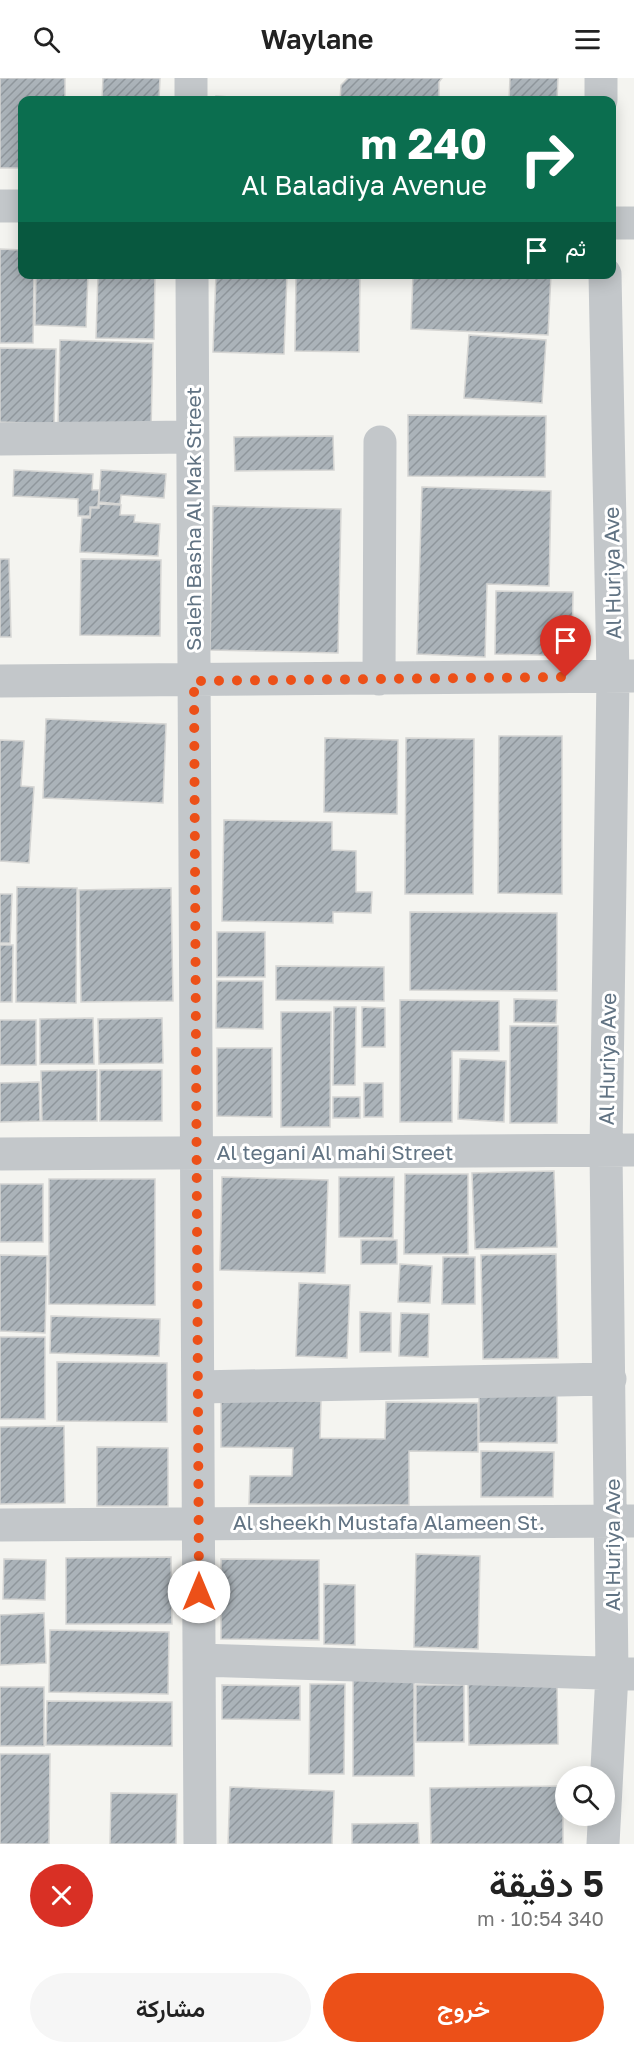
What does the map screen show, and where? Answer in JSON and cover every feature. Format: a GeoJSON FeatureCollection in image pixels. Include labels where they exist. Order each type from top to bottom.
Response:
{"type":"FeatureCollection","features":[{"type":"Feature","properties":{"kind":"street"},"geometry":{"type":"LineString","coordinates":[[191,78],[191,96]]}},
{"type":"Feature","properties":{"kind":"street"},"geometry":{"type":"LineString","coordinates":[[601,78],[601,96]]}},
{"type":"Feature","properties":{"kind":"street"},"geometry":{"type":"LineString","coordinates":[[0,206],[18,206]]}},
{"type":"Feature","properties":{"kind":"street"},"geometry":{"type":"LineString","coordinates":[[616,223],[634,223]]}},
{"type":"Feature","properties":{"kind":"street","name":"Saleh Basha Al Mak Street"},"geometry":{"type":"LineString","coordinates":[[192,279],[200,1844]]}},
{"type":"Feature","properties":{"kind":"street","name":"Al Huriya Ave"},"geometry":{"type":"LineString","coordinates":[[603,1844],[623,1674],[623,1521],[610,1379],[621,1297],[624,676],[605,279]]}},
{"type":"Feature","properties":{"kind":"street"},"geometry":{"type":"LineString","coordinates":[[0,439],[192,437]]}},
{"type":"Feature","properties":{"kind":"street"},"geometry":{"type":"LineString","coordinates":[[379,679],[380,442]]}},
{"type":"Feature","properties":{"kind":"street"},"geometry":{"type":"LineString","coordinates":[[0,681],[624,676]]}},
{"type":"Feature","properties":{"kind":"street","name":"Al tegani Al mahi Street"},"geometry":{"type":"LineString","coordinates":[[0,1154],[620,1150]]}},
{"type":"Feature","properties":{"kind":"street"},"geometry":{"type":"LineString","coordinates":[[198,1387],[610,1379]]}},
{"type":"Feature","properties":{"kind":"street","name":"Al sheekh Mustafa Alameen St."},"geometry":{"type":"LineString","coordinates":[[0,1525],[623,1521]]}},
{"type":"Feature","properties":{"kind":"street"},"geometry":{"type":"LineString","coordinates":[[199,1660],[623,1674]]}},
{"type":"Feature","properties":{"kind":"building"},"geometry":{"type":"Polygon","coordinates":[[[0,78],[65,78],[65,96],[18,96],[18,168],[0,168],[0,78]]]}},
{"type":"Feature","properties":{"kind":"building"},"geometry":{"type":"Polygon","coordinates":[[[103,78],[160,78],[159,96],[102,96],[103,78]]]}},
{"type":"Feature","properties":{"kind":"building"},"geometry":{"type":"Polygon","coordinates":[[[348,78],[442,78],[439,82],[439,96],[340,96],[341,85],[348,78]]]}},
{"type":"Feature","properties":{"kind":"building"},"geometry":{"type":"Polygon","coordinates":[[[510,78],[558,78],[557,96],[509,96],[510,78]]]}},
{"type":"Feature","properties":{"kind":"building"},"geometry":{"type":"Polygon","coordinates":[[[0,249],[18,250],[18,279],[34,279],[33,343],[0,343],[0,249]]]}},
{"type":"Feature","properties":{"kind":"building"},"geometry":{"type":"Polygon","coordinates":[[[36,279],[88,279],[86,327],[35,325],[36,279]]]}},
{"type":"Feature","properties":{"kind":"building"},"geometry":{"type":"Polygon","coordinates":[[[98,279],[155,279],[154,339],[96,338],[98,279]]]}},
{"type":"Feature","properties":{"kind":"building"},"geometry":{"type":"Polygon","coordinates":[[[216,279],[287,279],[284,354],[213,352],[216,279]]]}},
{"type":"Feature","properties":{"kind":"building"},"geometry":{"type":"Polygon","coordinates":[[[296,279],[360,279],[359,352],[295,351],[296,279]]]}},
{"type":"Feature","properties":{"kind":"building"},"geometry":{"type":"Polygon","coordinates":[[[413,279],[551,279],[548,335],[411,329],[413,279]]]}},
{"type":"Feature","properties":{"kind":"building"},"geometry":{"type":"Polygon","coordinates":[[[469,335],[546,340],[542,403],[464,398],[469,335]]]}},
{"type":"Feature","properties":{"kind":"building"},"geometry":{"type":"Polygon","coordinates":[[[60,340],[153,343],[151,431],[58,429],[60,340]]]}},
{"type":"Feature","properties":{"kind":"building"},"geometry":{"type":"Polygon","coordinates":[[[0,348],[56,349],[54,424],[0,422],[0,348]]]}},
{"type":"Feature","properties":{"kind":"building"},"geometry":{"type":"Polygon","coordinates":[[[408,415],[546,416],[545,477],[408,476],[408,415]]]}},
{"type":"Feature","properties":{"kind":"building"},"geometry":{"type":"Polygon","coordinates":[[[333,436],[334,470],[235,471],[234,437],[333,436]]]}},
{"type":"Feature","properties":{"kind":"building"},"geometry":{"type":"Polygon","coordinates":[[[14,470],[93,474],[92,490],[99,490],[98,507],[90,507],[90,516],[78,516],[78,499],[13,496],[14,470]]]}},
{"type":"Feature","properties":{"kind":"building"},"geometry":{"type":"Polygon","coordinates":[[[101,470],[166,474],[164,498],[121,495],[120,504],[99,502],[101,470]]]}},
{"type":"Feature","properties":{"kind":"building"},"geometry":{"type":"Polygon","coordinates":[[[422,487],[551,491],[549,586],[487,584],[485,657],[417,654],[422,487]]]}},
{"type":"Feature","properties":{"kind":"building"},"geometry":{"type":"Polygon","coordinates":[[[99,504],[121,505],[120,515],[135,515],[134,522],[160,524],[158,556],[80,552],[82,518],[90,518],[91,508],[99,508],[99,504]]]}},
{"type":"Feature","properties":{"kind":"building"},"geometry":{"type":"Polygon","coordinates":[[[213,506],[341,509],[338,653],[210,650],[213,506]]]}},
{"type":"Feature","properties":{"kind":"building"},"geometry":{"type":"Polygon","coordinates":[[[0,559],[9,559],[11,637],[0,637],[0,559]]]}},
{"type":"Feature","properties":{"kind":"building"},"geometry":{"type":"Polygon","coordinates":[[[81,559],[161,560],[160,636],[80,635],[81,559]]]}},
{"type":"Feature","properties":{"kind":"building"},"geometry":{"type":"Polygon","coordinates":[[[496,591],[573,592],[572,656],[495,654],[496,591]]]}},
{"type":"Feature","properties":{"kind":"building"},"geometry":{"type":"Polygon","coordinates":[[[46,719],[166,724],[163,803],[43,798],[46,719]]]}},
{"type":"Feature","properties":{"kind":"building"},"geometry":{"type":"Polygon","coordinates":[[[499,736],[562,736],[562,894],[498,893],[499,736]]]}},
{"type":"Feature","properties":{"kind":"building"},"geometry":{"type":"Polygon","coordinates":[[[325,738],[398,740],[397,814],[324,812],[325,738]]]}},
{"type":"Feature","properties":{"kind":"building"},"geometry":{"type":"Polygon","coordinates":[[[406,738],[474,739],[473,894],[405,894],[406,738]]]}},
{"type":"Feature","properties":{"kind":"building"},"geometry":{"type":"Polygon","coordinates":[[[0,740],[24,741],[21,786],[34,787],[29,863],[0,861],[0,740]]]}},
{"type":"Feature","properties":{"kind":"building"},"geometry":{"type":"Polygon","coordinates":[[[224,820],[332,822],[332,850],[356,851],[356,892],[372,892],[371,913],[333,912],[333,923],[222,921],[224,820]]]}},
{"type":"Feature","properties":{"kind":"building"},"geometry":{"type":"Polygon","coordinates":[[[17,887],[77,888],[76,1003],[16,1002],[17,887]]]}},
{"type":"Feature","properties":{"kind":"building"},"geometry":{"type":"Polygon","coordinates":[[[171,888],[173,1001],[81,1002],[79,890],[171,888]]]}},
{"type":"Feature","properties":{"kind":"building"},"geometry":{"type":"Polygon","coordinates":[[[0,894],[12,894],[10,943],[0,943],[0,894]]]}},
{"type":"Feature","properties":{"kind":"building"},"geometry":{"type":"Polygon","coordinates":[[[410,912],[557,913],[557,991],[410,990],[410,912]]]}},
{"type":"Feature","properties":{"kind":"building"},"geometry":{"type":"Polygon","coordinates":[[[217,932],[265,932],[265,977],[217,977],[217,932]]]}},
{"type":"Feature","properties":{"kind":"building"},"geometry":{"type":"Polygon","coordinates":[[[0,945],[13,945],[12,1002],[0,1002],[0,945]]]}},
{"type":"Feature","properties":{"kind":"building"},"geometry":{"type":"Polygon","coordinates":[[[276,966],[384,967],[384,1001],[276,1000],[276,966]]]}},
{"type":"Feature","properties":{"kind":"building"},"geometry":{"type":"Polygon","coordinates":[[[217,981],[263,981],[263,1029],[216,1028],[217,981]]]}},
{"type":"Feature","properties":{"kind":"building"},"geometry":{"type":"Polygon","coordinates":[[[514,999],[557,1000],[556,1023],[514,1022],[514,999]]]}},
{"type":"Feature","properties":{"kind":"building"},"geometry":{"type":"Polygon","coordinates":[[[400,1000],[499,1001],[499,1051],[452,1051],[452,1122],[400,1122],[400,1000]]]}},
{"type":"Feature","properties":{"kind":"building"},"geometry":{"type":"Polygon","coordinates":[[[334,1007],[356,1007],[355,1085],[333,1085],[334,1007]]]}},
{"type":"Feature","properties":{"kind":"building"},"geometry":{"type":"Polygon","coordinates":[[[362,1007],[385,1008],[385,1047],[362,1047],[362,1007]]]}},
{"type":"Feature","properties":{"kind":"building"},"geometry":{"type":"Polygon","coordinates":[[[281,1012],[331,1012],[330,1127],[281,1127],[281,1012]]]}},
{"type":"Feature","properties":{"kind":"building"},"geometry":{"type":"Polygon","coordinates":[[[93,1018],[94,1064],[40,1064],[40,1019],[93,1018]]]}},
{"type":"Feature","properties":{"kind":"building"},"geometry":{"type":"Polygon","coordinates":[[[162,1018],[163,1063],[99,1064],[98,1019],[162,1018]]]}},
{"type":"Feature","properties":{"kind":"building"},"geometry":{"type":"Polygon","coordinates":[[[0,1020],[36,1020],[36,1065],[0,1065],[0,1020]]]}},
{"type":"Feature","properties":{"kind":"building"},"geometry":{"type":"Polygon","coordinates":[[[510,1026],[558,1026],[557,1123],[510,1123],[510,1026]]]}},
{"type":"Feature","properties":{"kind":"building"},"geometry":{"type":"Polygon","coordinates":[[[217,1048],[272,1048],[272,1117],[217,1116],[217,1048]]]}},
{"type":"Feature","properties":{"kind":"building"},"geometry":{"type":"Polygon","coordinates":[[[460,1059],[506,1061],[504,1122],[458,1119],[460,1059]]]}},
{"type":"Feature","properties":{"kind":"building"},"geometry":{"type":"Polygon","coordinates":[[[97,1070],[97,1121],[42,1121],[41,1071],[97,1070]]]}},
{"type":"Feature","properties":{"kind":"building"},"geometry":{"type":"Polygon","coordinates":[[[100,1070],[162,1070],[162,1121],[100,1121],[100,1070]]]}},
{"type":"Feature","properties":{"kind":"building"},"geometry":{"type":"Polygon","coordinates":[[[39,1082],[40,1121],[0,1122],[0,1083],[39,1082]]]}},
{"type":"Feature","properties":{"kind":"building"},"geometry":{"type":"Polygon","coordinates":[[[364,1083],[383,1083],[383,1117],[364,1117],[364,1083]]]}},
{"type":"Feature","properties":{"kind":"building"},"geometry":{"type":"Polygon","coordinates":[[[333,1097],[360,1097],[360,1118],[333,1118],[333,1097]]]}},
{"type":"Feature","properties":{"kind":"building"},"geometry":{"type":"Polygon","coordinates":[[[554,1171],[557,1247],[475,1249],[472,1173],[554,1171]]]}},
{"type":"Feature","properties":{"kind":"building"},"geometry":{"type":"Polygon","coordinates":[[[405,1174],[468,1174],[468,1254],[404,1254],[405,1174]]]}},
{"type":"Feature","properties":{"kind":"building"},"geometry":{"type":"Polygon","coordinates":[[[222,1177],[328,1180],[325,1273],[220,1270],[222,1177]]]}},
{"type":"Feature","properties":{"kind":"building"},"geometry":{"type":"Polygon","coordinates":[[[339,1177],[394,1177],[393,1238],[339,1237],[339,1177]]]}},
{"type":"Feature","properties":{"kind":"building"},"geometry":{"type":"Polygon","coordinates":[[[49,1179],[155,1179],[155,1305],[49,1304],[49,1179]]]}},
{"type":"Feature","properties":{"kind":"building"},"geometry":{"type":"Polygon","coordinates":[[[0,1184],[43,1184],[43,1242],[0,1242],[0,1184]]]}},
{"type":"Feature","properties":{"kind":"building"},"geometry":{"type":"Polygon","coordinates":[[[361,1240],[397,1240],[397,1264],[361,1264],[361,1240]]]}},
{"type":"Feature","properties":{"kind":"building"},"geometry":{"type":"Polygon","coordinates":[[[556,1254],[558,1358],[483,1359],[481,1255],[556,1254]]]}},
{"type":"Feature","properties":{"kind":"building"},"geometry":{"type":"Polygon","coordinates":[[[0,1255],[47,1256],[45,1333],[0,1331],[0,1255]]]}},
{"type":"Feature","properties":{"kind":"building"},"geometry":{"type":"Polygon","coordinates":[[[443,1257],[475,1257],[475,1304],[442,1304],[443,1257]]]}},
{"type":"Feature","properties":{"kind":"building"},"geometry":{"type":"Polygon","coordinates":[[[400,1264],[432,1266],[430,1303],[398,1302],[400,1264]]]}},
{"type":"Feature","properties":{"kind":"building"},"geometry":{"type":"Polygon","coordinates":[[[299,1283],[350,1285],[347,1358],[296,1356],[299,1283]]]}},
{"type":"Feature","properties":{"kind":"building"},"geometry":{"type":"Polygon","coordinates":[[[360,1312],[391,1313],[391,1352],[360,1352],[360,1312]]]}},
{"type":"Feature","properties":{"kind":"building"},"geometry":{"type":"Polygon","coordinates":[[[401,1313],[429,1314],[428,1357],[399,1356],[401,1313]]]}},
{"type":"Feature","properties":{"kind":"building"},"geometry":{"type":"Polygon","coordinates":[[[51,1316],[160,1319],[159,1356],[50,1353],[51,1316]]]}},
{"type":"Feature","properties":{"kind":"building"},"geometry":{"type":"Polygon","coordinates":[[[0,1337],[45,1337],[45,1419],[0,1419],[0,1337]]]}},
{"type":"Feature","properties":{"kind":"building"},"geometry":{"type":"Polygon","coordinates":[[[57,1362],[167,1363],[167,1422],[57,1421],[57,1362]]]}},
{"type":"Feature","properties":{"kind":"building"},"geometry":{"type":"Polygon","coordinates":[[[479,1387],[557,1388],[557,1443],[479,1442],[479,1387]]]}},
{"type":"Feature","properties":{"kind":"building"},"geometry":{"type":"Polygon","coordinates":[[[221,1400],[321,1401],[320,1438],[385,1439],[386,1402],[478,1403],[478,1452],[409,1451],[409,1505],[249,1504],[250,1476],[292,1476],[293,1448],[221,1447],[221,1400]]]}},
{"type":"Feature","properties":{"kind":"building"},"geometry":{"type":"Polygon","coordinates":[[[64,1426],[65,1503],[0,1504],[0,1427],[64,1426]]]}},
{"type":"Feature","properties":{"kind":"building"},"geometry":{"type":"Polygon","coordinates":[[[97,1447],[168,1448],[168,1506],[97,1506],[97,1447]]]}},
{"type":"Feature","properties":{"kind":"building"},"geometry":{"type":"Polygon","coordinates":[[[481,1451],[554,1452],[553,1497],[481,1497],[481,1451]]]}},
{"type":"Feature","properties":{"kind":"building"},"geometry":{"type":"Polygon","coordinates":[[[416,1554],[480,1556],[478,1649],[414,1647],[416,1554]]]}},
{"type":"Feature","properties":{"kind":"building"},"geometry":{"type":"Polygon","coordinates":[[[171,1557],[172,1624],[66,1624],[66,1558],[171,1557]]]}},
{"type":"Feature","properties":{"kind":"building"},"geometry":{"type":"Polygon","coordinates":[[[4,1559],[46,1560],[45,1600],[3,1599],[4,1559]]]}},
{"type":"Feature","properties":{"kind":"building"},"geometry":{"type":"Polygon","coordinates":[[[221,1559],[319,1560],[319,1640],[221,1639],[221,1559]]]}},
{"type":"Feature","properties":{"kind":"building"},"geometry":{"type":"Polygon","coordinates":[[[324,1584],[355,1585],[355,1645],[324,1644],[324,1584]]]}},
{"type":"Feature","properties":{"kind":"building"},"geometry":{"type":"Polygon","coordinates":[[[44,1613],[46,1663],[0,1665],[0,1615],[44,1613]]]}},
{"type":"Feature","properties":{"kind":"building"},"geometry":{"type":"Polygon","coordinates":[[[50,1630],[169,1632],[168,1694],[49,1692],[50,1630]]]}},
{"type":"Feature","properties":{"kind":"building"},"geometry":{"type":"Polygon","coordinates":[[[353,1680],[414,1680],[414,1776],[353,1776],[353,1680]]]}},
{"type":"Feature","properties":{"kind":"building"},"geometry":{"type":"Polygon","coordinates":[[[557,1683],[558,1744],[469,1745],[468,1684],[557,1683]]]}},
{"type":"Feature","properties":{"kind":"building"},"geometry":{"type":"Polygon","coordinates":[[[310,1684],[345,1684],[344,1774],[309,1774],[310,1684]]]}},
{"type":"Feature","properties":{"kind":"building"},"geometry":{"type":"Polygon","coordinates":[[[222,1685],[300,1686],[300,1720],[222,1719],[222,1685]]]}},
{"type":"Feature","properties":{"kind":"building"},"geometry":{"type":"Polygon","coordinates":[[[416,1685],[464,1685],[464,1742],[416,1742],[416,1685]]]}},
{"type":"Feature","properties":{"kind":"building"},"geometry":{"type":"Polygon","coordinates":[[[0,1687],[44,1687],[44,1746],[0,1746],[0,1687]]]}},
{"type":"Feature","properties":{"kind":"building"},"geometry":{"type":"Polygon","coordinates":[[[47,1701],[172,1702],[172,1746],[46,1745],[47,1701]]]}},
{"type":"Feature","properties":{"kind":"building"},"geometry":{"type":"Polygon","coordinates":[[[0,1754],[50,1754],[49,1844],[0,1844],[0,1754]]]}},
{"type":"Feature","properties":{"kind":"building"},"geometry":{"type":"Polygon","coordinates":[[[555,1786],[555,1826],[563,1826],[563,1844],[431,1844],[430,1788],[555,1786]]]}},
{"type":"Feature","properties":{"kind":"building"},"geometry":{"type":"Polygon","coordinates":[[[230,1787],[334,1791],[332,1844],[228,1844],[230,1787]]]}},
{"type":"Feature","properties":{"kind":"building"},"geometry":{"type":"Polygon","coordinates":[[[111,1793],[177,1794],[176,1844],[110,1844],[111,1793]]]}},
{"type":"Feature","properties":{"kind":"building"},"geometry":{"type":"Polygon","coordinates":[[[418,1823],[419,1844],[352,1844],[352,1824],[418,1823]]]}},
{"type":"Feature","properties":{"kind":"route"},"geometry":{"type":"LineString","coordinates":[[199,1592],[194,681],[566,677]]}}]}
